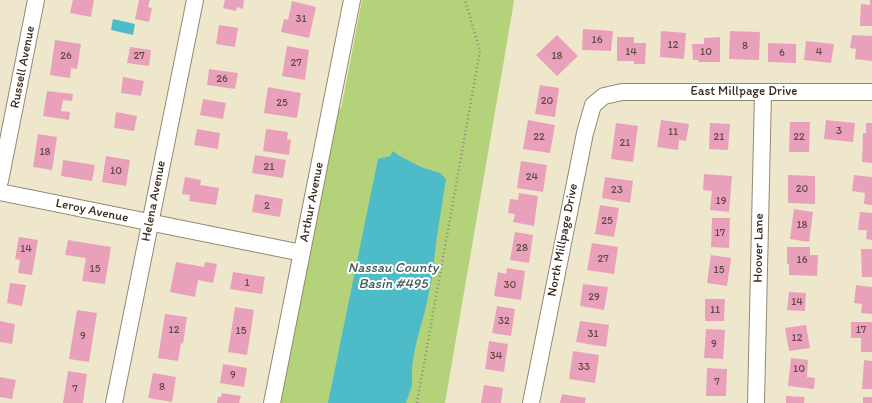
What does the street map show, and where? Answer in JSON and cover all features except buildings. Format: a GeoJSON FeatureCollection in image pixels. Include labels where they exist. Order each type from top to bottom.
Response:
{"type":"FeatureCollection","features":[{"type":"Feature","properties":{"kind":"street","name":"Russell Avenue"},"geometry":{"type":"LineString","coordinates":[[0,181],[36,0]]}},
{"type":"Feature","properties":{"kind":"street","name":"Helena Avenue"},"geometry":{"type":"LineString","coordinates":[[114,403],[195,0]]}},
{"type":"Feature","properties":{"kind":"street","name":"Arthur Avenue"},"geometry":{"type":"LineString","coordinates":[[272,403],[352,0]]}},
{"type":"Feature","properties":{"kind":"street","name":"Hoover Lane"},"geometry":{"type":"LineString","coordinates":[[756,403],[763,92]]}},
{"type":"Feature","properties":{"kind":"street","name":"East Millpage Drive"},"geometry":{"type":"LineString","coordinates":[[617,93],[872,92]]}},
{"type":"Feature","properties":{"kind":"street","name":"North Millpage Drive"},"geometry":{"type":"LineString","coordinates":[[531,403],[585,133],[593,105],[604,96],[617,93]]}},
{"type":"Feature","properties":{"kind":"street","name":"Leroy Avenue"},"geometry":{"type":"LineString","coordinates":[[0,192],[302,253]]}},
{"type":"Feature","properties":{"kind":"path"},"geometry":{"type":"LineString","coordinates":[[417,403],[480,51],[465,0]]}},
{"type":"Feature","properties":{"kind":"green space"},"geometry":{"type":"Polygon","coordinates":[[[362,0],[514,0],[445,403],[277,403],[333,107],[341,109],[362,0]]]}},
{"type":"Feature","properties":{"kind":"water"},"geometry":{"type":"Polygon","coordinates":[[[113,19],[135,24],[133,35],[111,30],[113,19]]]}},
{"type":"Feature","properties":{"kind":"water","name":"Nassau County Basin #495"},"geometry":{"type":"Polygon","coordinates":[[[393,151],[421,167],[440,173],[446,179],[432,277],[415,348],[412,367],[412,385],[406,403],[328,403],[378,159],[390,156],[393,151]]]}}]}
